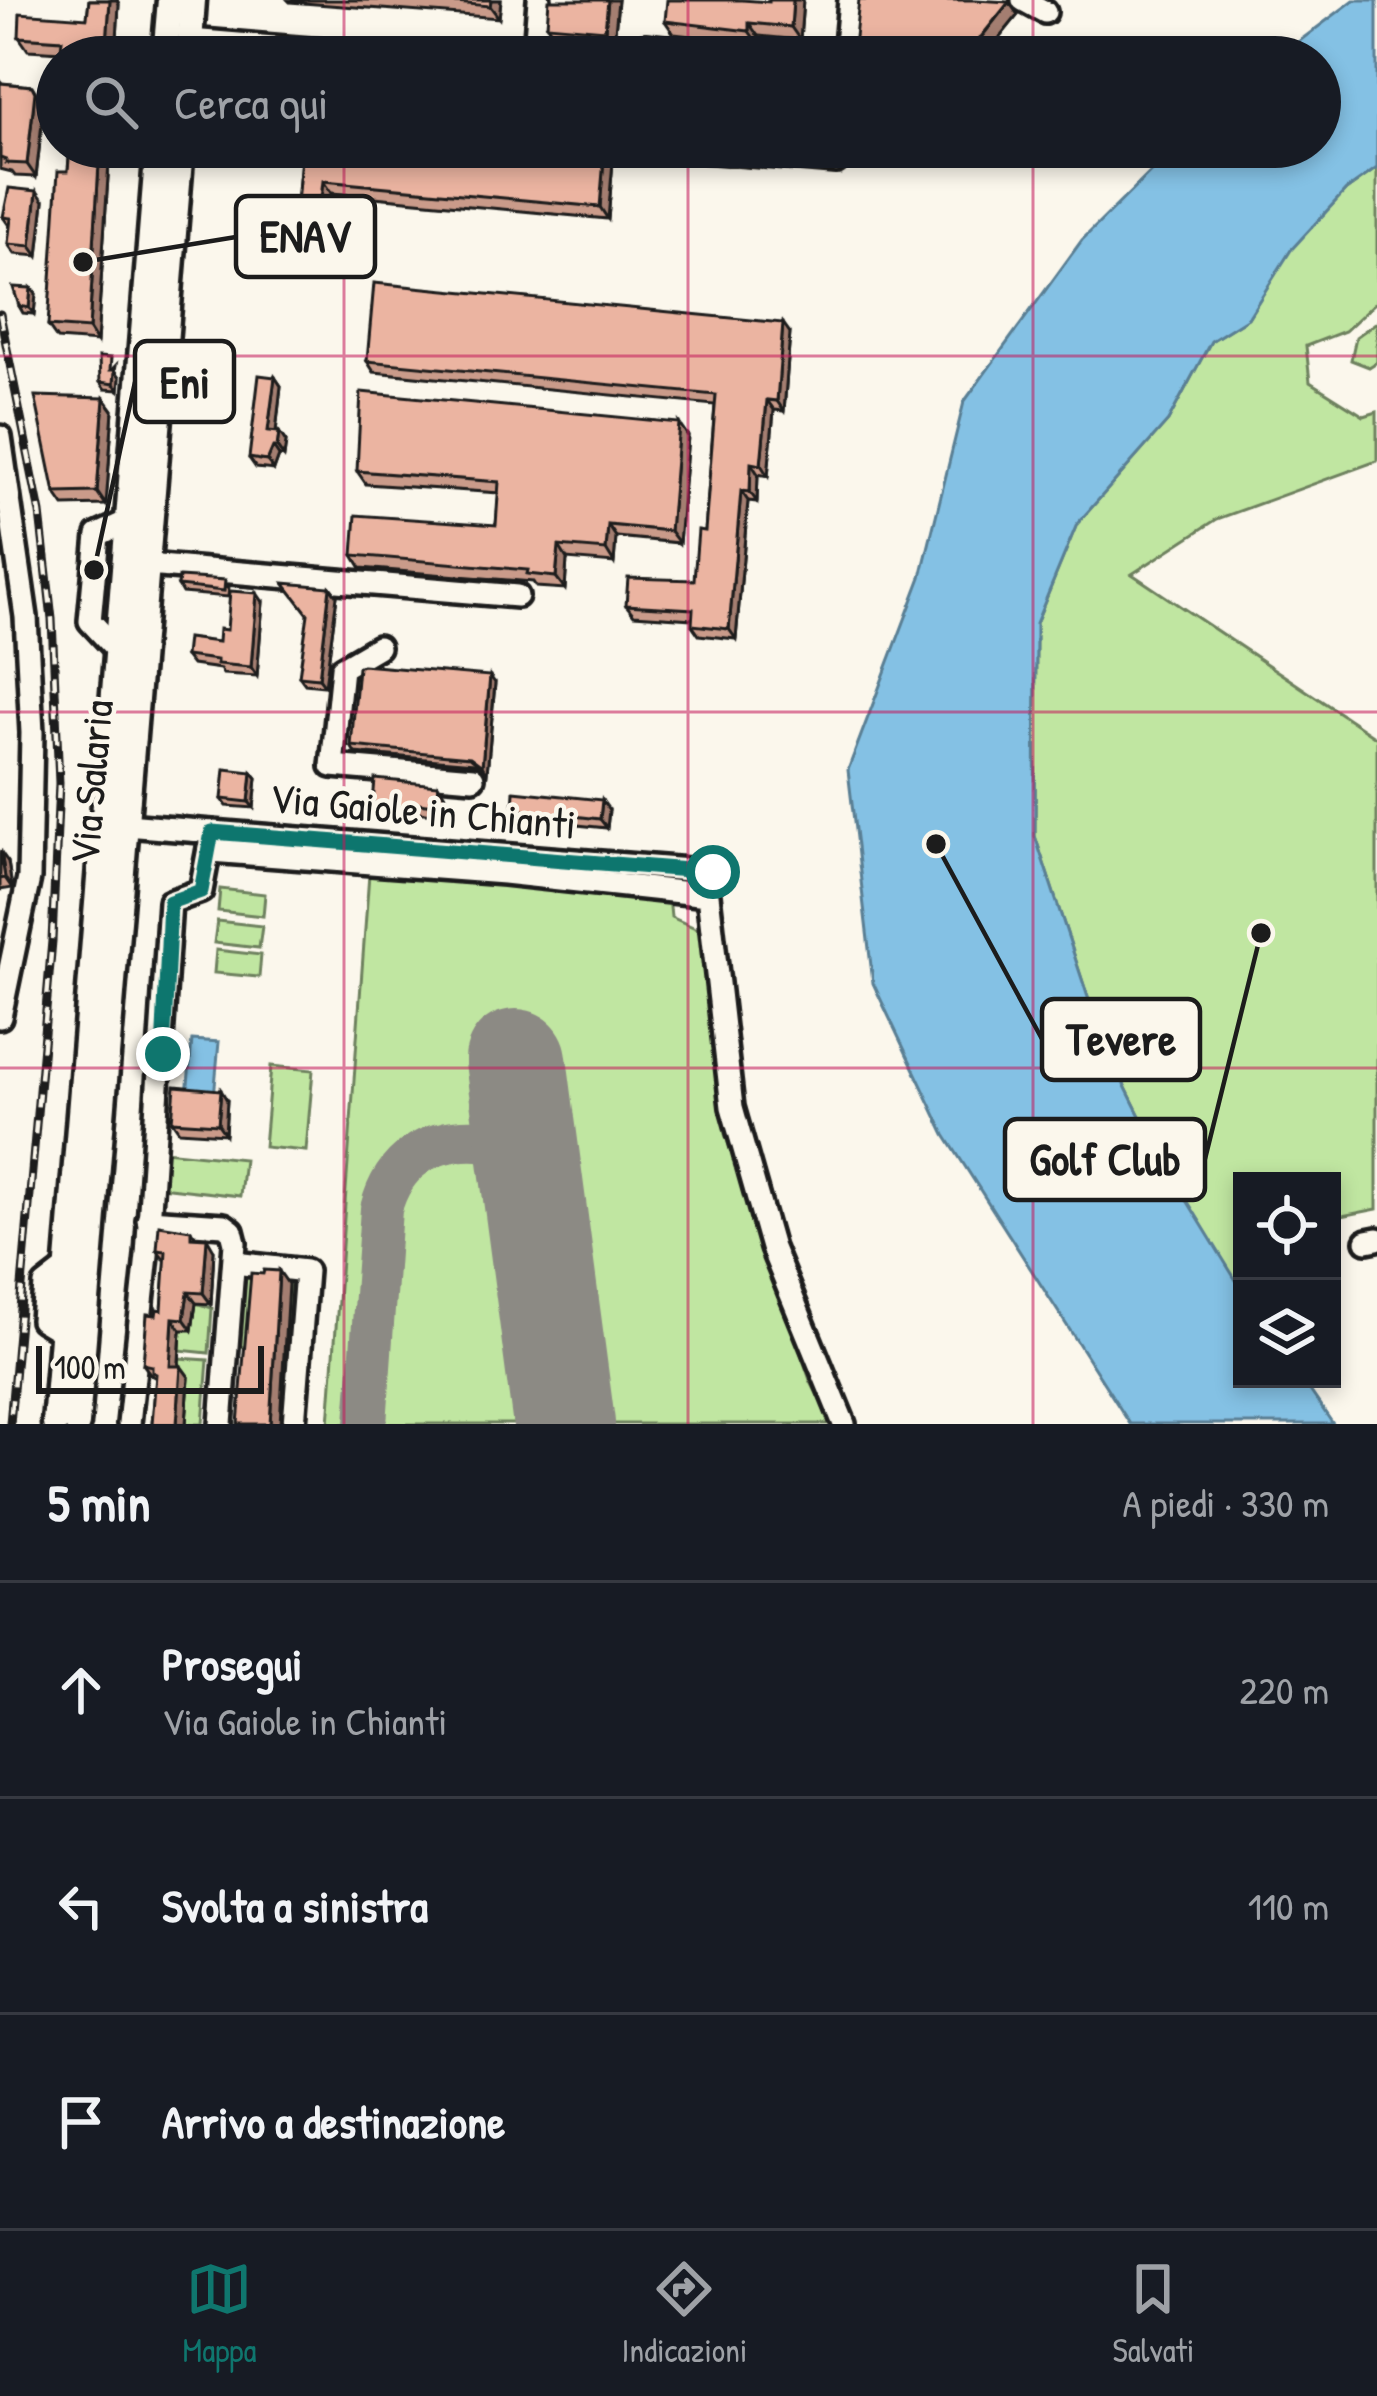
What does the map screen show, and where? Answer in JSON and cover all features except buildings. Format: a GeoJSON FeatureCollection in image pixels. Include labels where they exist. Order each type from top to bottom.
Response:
{"type":"FeatureCollection","features":[{"type":"Feature","properties":{"kind":"main road"},"geometry":{"type":"LineString","coordinates":[[167,36],[170,0]]}},
{"type":"Feature","properties":{"kind":"main road"},"geometry":{"type":"LineString","coordinates":[[190,36],[194,0]]}},
{"type":"Feature","properties":{"kind":"main road","name":"Via Salaria"},"geometry":{"type":"LineString","coordinates":[[55,1424],[156,168]]}},
{"type":"Feature","properties":{"kind":"main road","name":"Via Salaria"},"geometry":{"type":"LineString","coordinates":[[77,1424],[179,168]]}},
{"type":"Feature","properties":{"kind":"street"},"geometry":{"type":"LineString","coordinates":[[536,36],[539,0]]}},
{"type":"Feature","properties":{"kind":"street"},"geometry":{"type":"LineString","coordinates":[[847,36],[850,0]]}},
{"type":"Feature","properties":{"kind":"street"},"geometry":{"type":"LineString","coordinates":[[1023,0],[1045,12]]}},
{"type":"Feature","properties":{"kind":"street"},"geometry":{"type":"LineString","coordinates":[[0,437],[26,617],[32,733],[29,878],[0,1017]]}},
{"type":"Feature","properties":{"kind":"street"},"geometry":{"type":"LineString","coordinates":[[148,565],[517,596]]}},
{"type":"Feature","properties":{"kind":"street"},"geometry":{"type":"LineString","coordinates":[[378,647],[342,668],[332,766],[473,778]]}},
{"type":"Feature","properties":{"kind":"street","name":"Via Gaiole in Chianti"},"geometry":{"type":"LineString","coordinates":[[125,825],[211,842],[713,872]]}},
{"type":"Feature","properties":{"kind":"street"},"geometry":{"type":"LineString","coordinates":[[129,1424],[170,902],[201,891],[211,842],[708,895],[732,1107],[772,1248],[844,1424]]}},
{"type":"Feature","properties":{"kind":"street"},"geometry":{"type":"LineString","coordinates":[[148,1220],[224,1225],[232,1231],[235,1243],[221,1424]]}},
{"type":"Feature","properties":{"kind":"street"},"geometry":{"type":"LineString","coordinates":[[233,1263],[306,1271],[294,1424]]}},
{"type":"Feature","properties":{"kind":"green space"},"geometry":{"type":"Polygon","coordinates":[[[1377,168],[1377,301],[1345,331],[1306,346],[1310,382],[1364,416],[1377,412],[1377,461],[1217,519],[1132,574],[1377,738],[1377,1209],[1341,1216],[1341,1172],[1233,1172],[1233,1277],[1161,1158],[1102,1040],[1035,836],[1036,623],[1077,524],[1168,421],[1211,341],[1248,318],[1290,250],[1346,190],[1377,168]]]}},
{"type":"Feature","properties":{"kind":"green space"},"geometry":{"type":"Polygon","coordinates":[[[1377,322],[1377,362],[1369,367],[1351,360],[1356,337],[1377,322]]]}},
{"type":"Feature","properties":{"kind":"green space"},"geometry":{"type":"Polygon","coordinates":[[[369,874],[669,897],[671,917],[702,931],[725,1134],[810,1380],[832,1424],[605,1424],[551,1041],[476,1049],[485,1110],[479,1121],[413,1142],[379,1175],[368,1194],[353,1424],[329,1424],[369,874]]]}},
{"type":"Feature","properties":{"kind":"green space"},"geometry":{"type":"Polygon","coordinates":[[[220,889],[265,894],[263,916],[218,911],[220,889]]]}},
{"type":"Feature","properties":{"kind":"green space"},"geometry":{"type":"Polygon","coordinates":[[[217,921],[262,926],[259,948],[214,943],[217,921]]]}},
{"type":"Feature","properties":{"kind":"green space"},"geometry":{"type":"Polygon","coordinates":[[[216,950],[261,955],[259,977],[214,973],[216,950]]]}},
{"type":"Feature","properties":{"kind":"green space"},"geometry":{"type":"Polygon","coordinates":[[[271,1066],[313,1070],[306,1151],[264,1147],[271,1066]]]}},
{"type":"Feature","properties":{"kind":"green space"},"geometry":{"type":"Polygon","coordinates":[[[164,1151],[244,1159],[240,1196],[160,1187],[164,1151]]]}},
{"type":"Feature","properties":{"kind":"green space"},"geometry":{"type":"Polygon","coordinates":[[[457,1157],[478,1159],[495,1171],[530,1424],[385,1424],[398,1199],[420,1170],[457,1157]]]}},
{"type":"Feature","properties":{"kind":"green space"},"geometry":{"type":"Polygon","coordinates":[[[246,1273],[296,1275],[295,1350],[286,1349],[289,1277],[265,1274],[246,1347],[235,1346],[240,1277],[246,1273]]]}},
{"type":"Feature","properties":{"kind":"green space"},"geometry":{"type":"Polygon","coordinates":[[[196,1303],[212,1308],[209,1353],[179,1350],[181,1330],[192,1329],[196,1303]]]}},
{"type":"Feature","properties":{"kind":"green space"},"geometry":{"type":"Polygon","coordinates":[[[178,1358],[208,1360],[203,1424],[186,1424],[189,1378],[177,1377],[178,1358]]]}},
{"type":"Feature","properties":{"kind":"water"},"geometry":{"type":"Polygon","coordinates":[[[1354,0],[1377,0],[1377,168],[1346,190],[1291,250],[1248,318],[1211,341],[1168,421],[1077,524],[1036,623],[1035,836],[1102,1040],[1161,1158],[1233,1275],[1233,1388],[1308,1388],[1333,1424],[1130,1424],[945,1135],[873,983],[848,770],[921,577],[964,402],[1082,240],[1155,168],[1341,168],[1341,36],[1306,36],[1354,0]]]}},
{"type":"Feature","properties":{"kind":"water"},"geometry":{"type":"Polygon","coordinates":[[[192,1040],[219,1042],[214,1097],[187,1095],[192,1040]]]}},
{"type":"Feature","properties":{"kind":"taxiway"},"geometry":{"type":"LineString","coordinates":[[366,1424],[381,1209],[394,1178],[429,1148],[461,1140],[507,1144],[520,1154],[531,1173]]}},
{"type":"Feature","properties":{"kind":"runway"},"geometry":{"type":"LineString","coordinates":[[516,1060],[564,1424]]}},
{"type":"Feature","properties":{"kind":"railway"},"geometry":{"type":"LineString","coordinates":[[0,314],[40,513],[52,619],[59,783],[52,941],[10,1424]]}},
{"type":"Feature","properties":{"kind":"place","name":"ENAV"},"geometry":{"type":"Point","coordinates":[83,262]}},
{"type":"Feature","properties":{"kind":"place","name":"Eni"},"geometry":{"type":"Point","coordinates":[94,570]}},
{"type":"Feature","properties":{"kind":"place","name":"Tevere"},"geometry":{"type":"Point","coordinates":[936,844]}},
{"type":"Feature","properties":{"kind":"place","name":"Golf Club"},"geometry":{"type":"Point","coordinates":[1261,933]}},
{"type":"Feature","properties":{"kind":"route"},"geometry":{"type":"LineString","coordinates":[[163,1054],[170,902],[201,891],[212,832],[713,872]]}}]}
